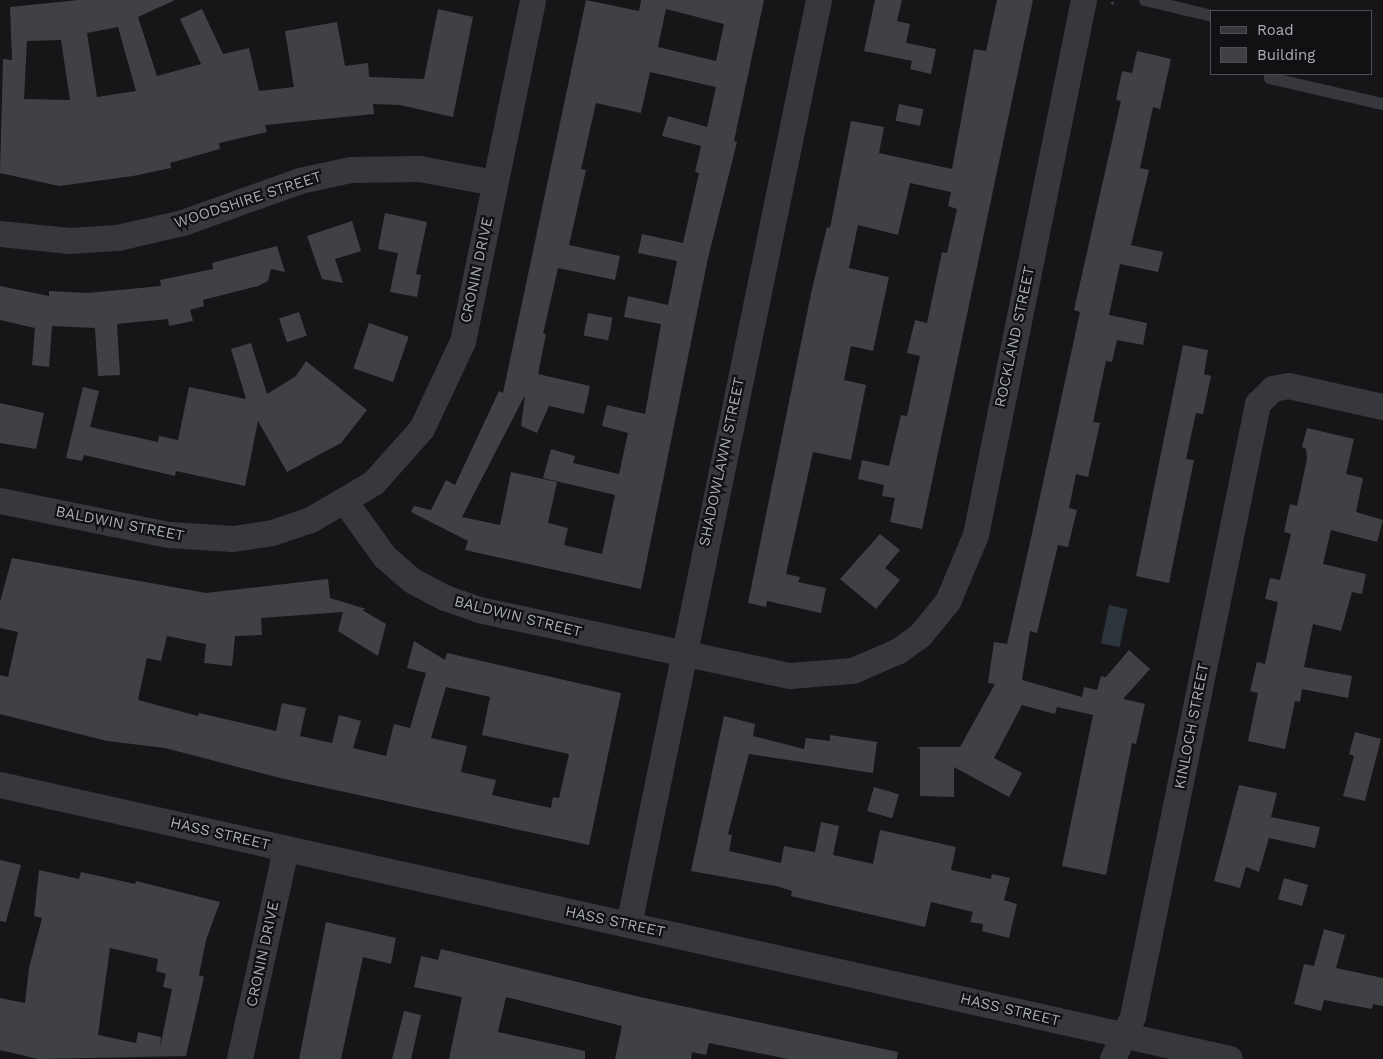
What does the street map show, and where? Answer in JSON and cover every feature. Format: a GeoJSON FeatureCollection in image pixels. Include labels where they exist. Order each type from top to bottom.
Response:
{"type":"FeatureCollection","features":[{"type":"Feature","properties":{"kind":"street","name":"CRONIN DRIVE"},"geometry":{"type":"LineString","coordinates":[[346,502],[403,454],[441,394],[463,342],[533,0]]}},
{"type":"Feature","properties":{"kind":"street","name":"SHADOWLAWN STREET"},"geometry":{"type":"LineString","coordinates":[[629,925],[682,653],[819,0]]}},
{"type":"Feature","properties":{"kind":"street","name":"ROCKLAND STREET"},"geometry":{"type":"LineString","coordinates":[[899,652],[920,636],[948,602],[972,549],[1084,0]]}},
{"type":"Feature","properties":{"kind":"street","name":"WOODSHIRE STREET"},"geometry":{"type":"LineString","coordinates":[[0,234],[70,241],[118,238],[183,223],[300,181],[351,170],[420,169],[495,183]]}},
{"type":"Feature","properties":{"kind":"street","name":"KINLOCH STREET"},"geometry":{"type":"LineString","coordinates":[[1113,1059],[1135,1010],[1258,404],[1268,393],[1289,386],[1383,407]]}},
{"type":"Feature","properties":{"kind":"street","name":"BALDWIN STREET"},"geometry":{"type":"LineString","coordinates":[[0,501],[170,535],[233,539],[273,533],[311,520],[346,502],[385,557],[413,581],[445,598],[479,610],[790,676],[824,676],[853,672],[899,652]]}},
{"type":"Feature","properties":{"kind":"street","name":"HASS STREET"},"geometry":{"type":"LineString","coordinates":[[0,785],[1230,1059]]}},
{"type":"Feature","properties":{"kind":"street","name":"CRONIN DRIVE"},"geometry":{"type":"LineString","coordinates":[[240,1059],[286,849]]}},
{"type":"Feature","properties":{"kind":"lane"},"geometry":{"type":"LineString","coordinates":[[1145,0],[1210,16]]}},
{"type":"Feature","properties":{"kind":"lane"},"geometry":{"type":"LineString","coordinates":[[1271,75],[1270,78],[1383,104]]}},
{"type":"Feature","properties":{"kind":"shaded area"},"geometry":{"type":"Polygon","coordinates":[[[1109,605],[1128,609],[1119,647],[1101,643],[1109,605]]]}},
{"type":"Feature","properties":{"kind":"building"},"geometry":{"type":"Polygon","coordinates":[[[79,0],[175,0],[138,17],[157,76],[201,64],[180,19],[202,9],[223,54],[249,48],[259,91],[294,87],[285,31],[337,22],[345,66],[368,63],[369,77],[424,79],[438,9],[473,17],[453,117],[400,105],[373,104],[374,114],[265,125],[267,132],[219,143],[220,149],[170,163],[171,168],[133,176],[59,186],[0,173],[3,59],[12,60],[10,7],[79,0]],[[118,27],[87,33],[97,97],[136,91],[118,27]],[[61,40],[27,41],[24,99],[70,100],[61,40]]]}},
{"type":"Feature","properties":{"kind":"building"},"geometry":{"type":"Polygon","coordinates":[[[586,0],[639,11],[641,0],[764,0],[734,141],[737,142],[708,258],[641,589],[465,550],[468,541],[411,512],[414,506],[431,510],[446,480],[455,485],[499,391],[503,393],[586,0]],[[666,9],[658,47],[716,61],[724,24],[666,9]],[[650,72],[641,113],[596,103],[581,169],[586,170],[569,245],[620,256],[615,280],[558,268],[543,334],[546,334],[538,374],[590,386],[584,414],[549,406],[537,433],[521,426],[525,395],[462,517],[500,525],[511,472],[557,482],[548,523],[568,528],[564,545],[602,554],[615,495],[543,478],[551,449],[575,456],[573,463],[619,474],[628,433],[602,426],[607,405],[645,414],[661,324],[624,317],[628,296],[668,305],[677,261],[638,253],[642,234],[683,243],[699,173],[695,172],[701,146],[662,136],[668,116],[707,127],[716,87],[650,72]]]}},
{"type":"Feature","properties":{"kind":"building"},"geometry":{"type":"Polygon","coordinates":[[[875,0],[902,0],[897,21],[910,24],[906,43],[936,49],[931,74],[910,69],[912,61],[864,51],[875,0]]]}},
{"type":"Feature","properties":{"kind":"building"},"geometry":{"type":"Polygon","coordinates":[[[997,0],[1033,0],[922,529],[890,522],[895,498],[882,496],[884,485],[858,479],[862,460],[889,466],[901,415],[907,416],[920,356],[907,353],[915,320],[927,323],[942,252],[947,253],[957,209],[948,206],[951,192],[910,183],[898,235],[858,225],[849,268],[889,277],[873,351],[851,346],[844,380],[866,385],[851,460],[813,452],[786,574],[800,577],[798,582],[826,588],[821,613],[767,601],[766,607],[748,603],[812,289],[827,227],[830,228],[851,121],[884,127],[879,153],[952,169],[974,49],[986,51],[997,0]]]}},
{"type":"Feature","properties":{"kind":"building"},"geometry":{"type":"Polygon","coordinates":[[[1137,51],[1171,59],[1160,109],[1153,107],[1140,168],[1149,170],[1131,245],[1163,252],[1158,272],[1120,264],[1109,315],[1147,323],[1143,345],[1117,340],[1112,362],[1106,361],[1093,422],[1100,423],[1088,477],[1076,474],[1069,508],[1077,510],[1068,547],[1058,545],[1037,633],[1030,631],[1022,680],[1082,697],[1084,687],[1097,690],[1101,676],[1106,677],[1129,650],[1150,669],[1123,699],[1145,704],[1136,744],[1132,743],[1106,875],[1062,866],[1093,715],[1057,707],[1055,714],[1022,705],[994,758],[1022,773],[1009,797],[954,767],[954,797],[920,796],[920,749],[917,747],[960,747],[995,684],[988,683],[994,642],[1007,644],[1031,538],[1080,312],[1074,310],[1121,101],[1116,100],[1122,71],[1132,73],[1137,51]]]}},
{"type":"Feature","properties":{"kind":"building"},"geometry":{"type":"Polygon","coordinates":[[[899,104],[923,109],[920,126],[895,121],[899,104]]]}},
{"type":"Feature","properties":{"kind":"building"},"geometry":{"type":"Polygon","coordinates":[[[385,213],[427,222],[416,274],[421,275],[417,297],[390,292],[398,253],[378,249],[385,213]]]}},
{"type":"Feature","properties":{"kind":"building"},"geometry":{"type":"Polygon","coordinates":[[[352,221],[361,251],[335,259],[343,283],[322,279],[307,236],[352,221]]]}},
{"type":"Feature","properties":{"kind":"building"},"geometry":{"type":"Polygon","coordinates":[[[277,246],[285,272],[271,269],[268,281],[258,286],[203,300],[204,306],[190,310],[193,321],[169,326],[168,319],[117,324],[120,375],[98,376],[95,328],[52,326],[49,367],[32,365],[35,328],[0,320],[0,286],[49,296],[49,291],[87,293],[161,286],[160,280],[213,269],[212,263],[277,246]]]}},
{"type":"Feature","properties":{"kind":"building"},"geometry":{"type":"Polygon","coordinates":[[[299,312],[307,336],[287,342],[279,318],[299,312]]]}},
{"type":"Feature","properties":{"kind":"building"},"geometry":{"type":"Polygon","coordinates":[[[588,313],[613,318],[608,340],[584,336],[588,313]]]}},
{"type":"Feature","properties":{"kind":"building"},"geometry":{"type":"Polygon","coordinates":[[[369,323],[409,337],[393,382],[353,368],[369,323]]]}},
{"type":"Feature","properties":{"kind":"building"},"geometry":{"type":"Polygon","coordinates":[[[251,343],[267,394],[296,376],[306,361],[367,410],[341,443],[287,472],[258,421],[245,486],[176,471],[175,476],[84,455],[82,461],[66,458],[83,387],[99,391],[90,427],[158,442],[159,436],[178,440],[189,387],[246,399],[231,349],[251,343]]]}},
{"type":"Feature","properties":{"kind":"building"},"geometry":{"type":"Polygon","coordinates":[[[1183,345],[1208,350],[1204,374],[1211,376],[1203,414],[1196,413],[1186,459],[1194,460],[1169,583],[1136,576],[1183,345]]]}},
{"type":"Feature","properties":{"kind":"building"},"geometry":{"type":"Polygon","coordinates":[[[0,403],[44,413],[36,449],[0,443],[0,403]]]}},
{"type":"Feature","properties":{"kind":"building"},"geometry":{"type":"Polygon","coordinates":[[[1307,428],[1354,439],[1346,474],[1363,478],[1356,512],[1383,520],[1377,542],[1331,530],[1323,564],[1366,574],[1362,594],[1352,592],[1341,631],[1313,624],[1304,667],[1352,676],[1348,698],[1302,689],[1300,702],[1295,701],[1285,749],[1248,741],[1258,693],[1250,691],[1257,662],[1265,664],[1278,602],[1265,599],[1270,578],[1280,580],[1291,534],[1284,532],[1290,504],[1297,506],[1307,459],[1306,449],[1302,447],[1307,428]]]}},
{"type":"Feature","properties":{"kind":"building"},"geometry":{"type":"Polygon","coordinates":[[[880,534],[900,550],[885,568],[900,580],[876,609],[840,579],[880,534]]]}},
{"type":"Feature","properties":{"kind":"building"},"geometry":{"type":"Polygon","coordinates":[[[12,558],[206,593],[328,579],[330,598],[366,609],[362,610],[386,624],[378,656],[338,631],[343,612],[261,618],[262,635],[235,636],[232,666],[204,663],[206,644],[167,636],[161,661],[147,658],[138,700],[198,716],[199,713],[276,731],[282,703],[306,708],[300,736],[332,743],[339,715],[361,721],[353,748],[386,756],[394,724],[410,728],[426,673],[407,668],[414,641],[445,660],[447,653],[621,693],[589,845],[280,778],[165,748],[107,741],[0,714],[0,675],[8,677],[18,632],[0,628],[0,602],[12,558]],[[446,687],[431,738],[467,746],[461,772],[496,780],[492,795],[551,808],[553,797],[559,798],[569,754],[482,735],[490,697],[446,687]]]}},
{"type":"Feature","properties":{"kind":"building"},"geometry":{"type":"Polygon","coordinates":[[[724,716],[755,724],[753,736],[804,749],[806,738],[830,741],[830,735],[877,742],[873,773],[749,754],[728,834],[732,835],[729,851],[781,863],[784,846],[815,852],[821,822],[839,826],[833,855],[873,864],[880,830],[956,847],[951,870],[991,879],[992,874],[1010,878],[1004,900],[1017,904],[1009,938],[982,931],[983,924],[970,922],[973,912],[931,902],[925,927],[791,896],[792,891],[776,886],[691,871],[724,716]]]}},
{"type":"Feature","properties":{"kind":"building"},"geometry":{"type":"Polygon","coordinates":[[[1355,732],[1381,739],[1365,801],[1343,796],[1354,756],[1349,754],[1355,732]]]}},
{"type":"Feature","properties":{"kind":"building"},"geometry":{"type":"Polygon","coordinates":[[[1239,785],[1277,793],[1271,817],[1320,827],[1315,848],[1269,838],[1259,872],[1246,867],[1240,888],[1214,881],[1239,785]]]}},
{"type":"Feature","properties":{"kind":"building"},"geometry":{"type":"Polygon","coordinates":[[[874,787],[899,794],[892,818],[867,811],[874,787]]]}},
{"type":"Feature","properties":{"kind":"building"},"geometry":{"type":"Polygon","coordinates":[[[0,860],[21,865],[6,922],[0,921],[0,860]]]}},
{"type":"Feature","properties":{"kind":"building"},"geometry":{"type":"Polygon","coordinates":[[[39,870],[79,879],[81,872],[135,884],[136,881],[220,902],[206,940],[199,975],[204,977],[186,1056],[38,1059],[0,1050],[0,998],[25,1003],[29,968],[42,918],[34,916],[39,870]],[[110,948],[98,1035],[136,1043],[138,1032],[161,1037],[160,1048],[172,989],[163,987],[166,974],[156,971],[158,959],[110,948]]]}},
{"type":"Feature","properties":{"kind":"building"},"geometry":{"type":"Polygon","coordinates":[[[1284,878],[1308,885],[1302,906],[1278,899],[1284,878]]]}},
{"type":"Feature","properties":{"kind":"building"},"geometry":{"type":"Polygon","coordinates":[[[326,922],[396,938],[391,964],[363,957],[341,1059],[299,1059],[326,922]]]}},
{"type":"Feature","properties":{"kind":"building"},"geometry":{"type":"Polygon","coordinates":[[[1324,929],[1345,935],[1336,968],[1383,978],[1383,1006],[1373,1004],[1372,1009],[1324,1000],[1321,1011],[1294,1004],[1304,964],[1314,966],[1324,929]]]}},
{"type":"Feature","properties":{"kind":"building"},"geometry":{"type":"Polygon","coordinates":[[[441,949],[640,997],[898,1052],[897,1059],[788,1059],[709,1043],[706,1055],[692,1052],[691,1059],[615,1059],[622,1026],[506,997],[498,1032],[585,1051],[585,1059],[449,1059],[462,997],[414,987],[421,956],[438,960],[441,949]]]}},
{"type":"Feature","properties":{"kind":"building"},"geometry":{"type":"Polygon","coordinates":[[[404,1011],[421,1015],[411,1059],[392,1059],[404,1011]]]}}]}
